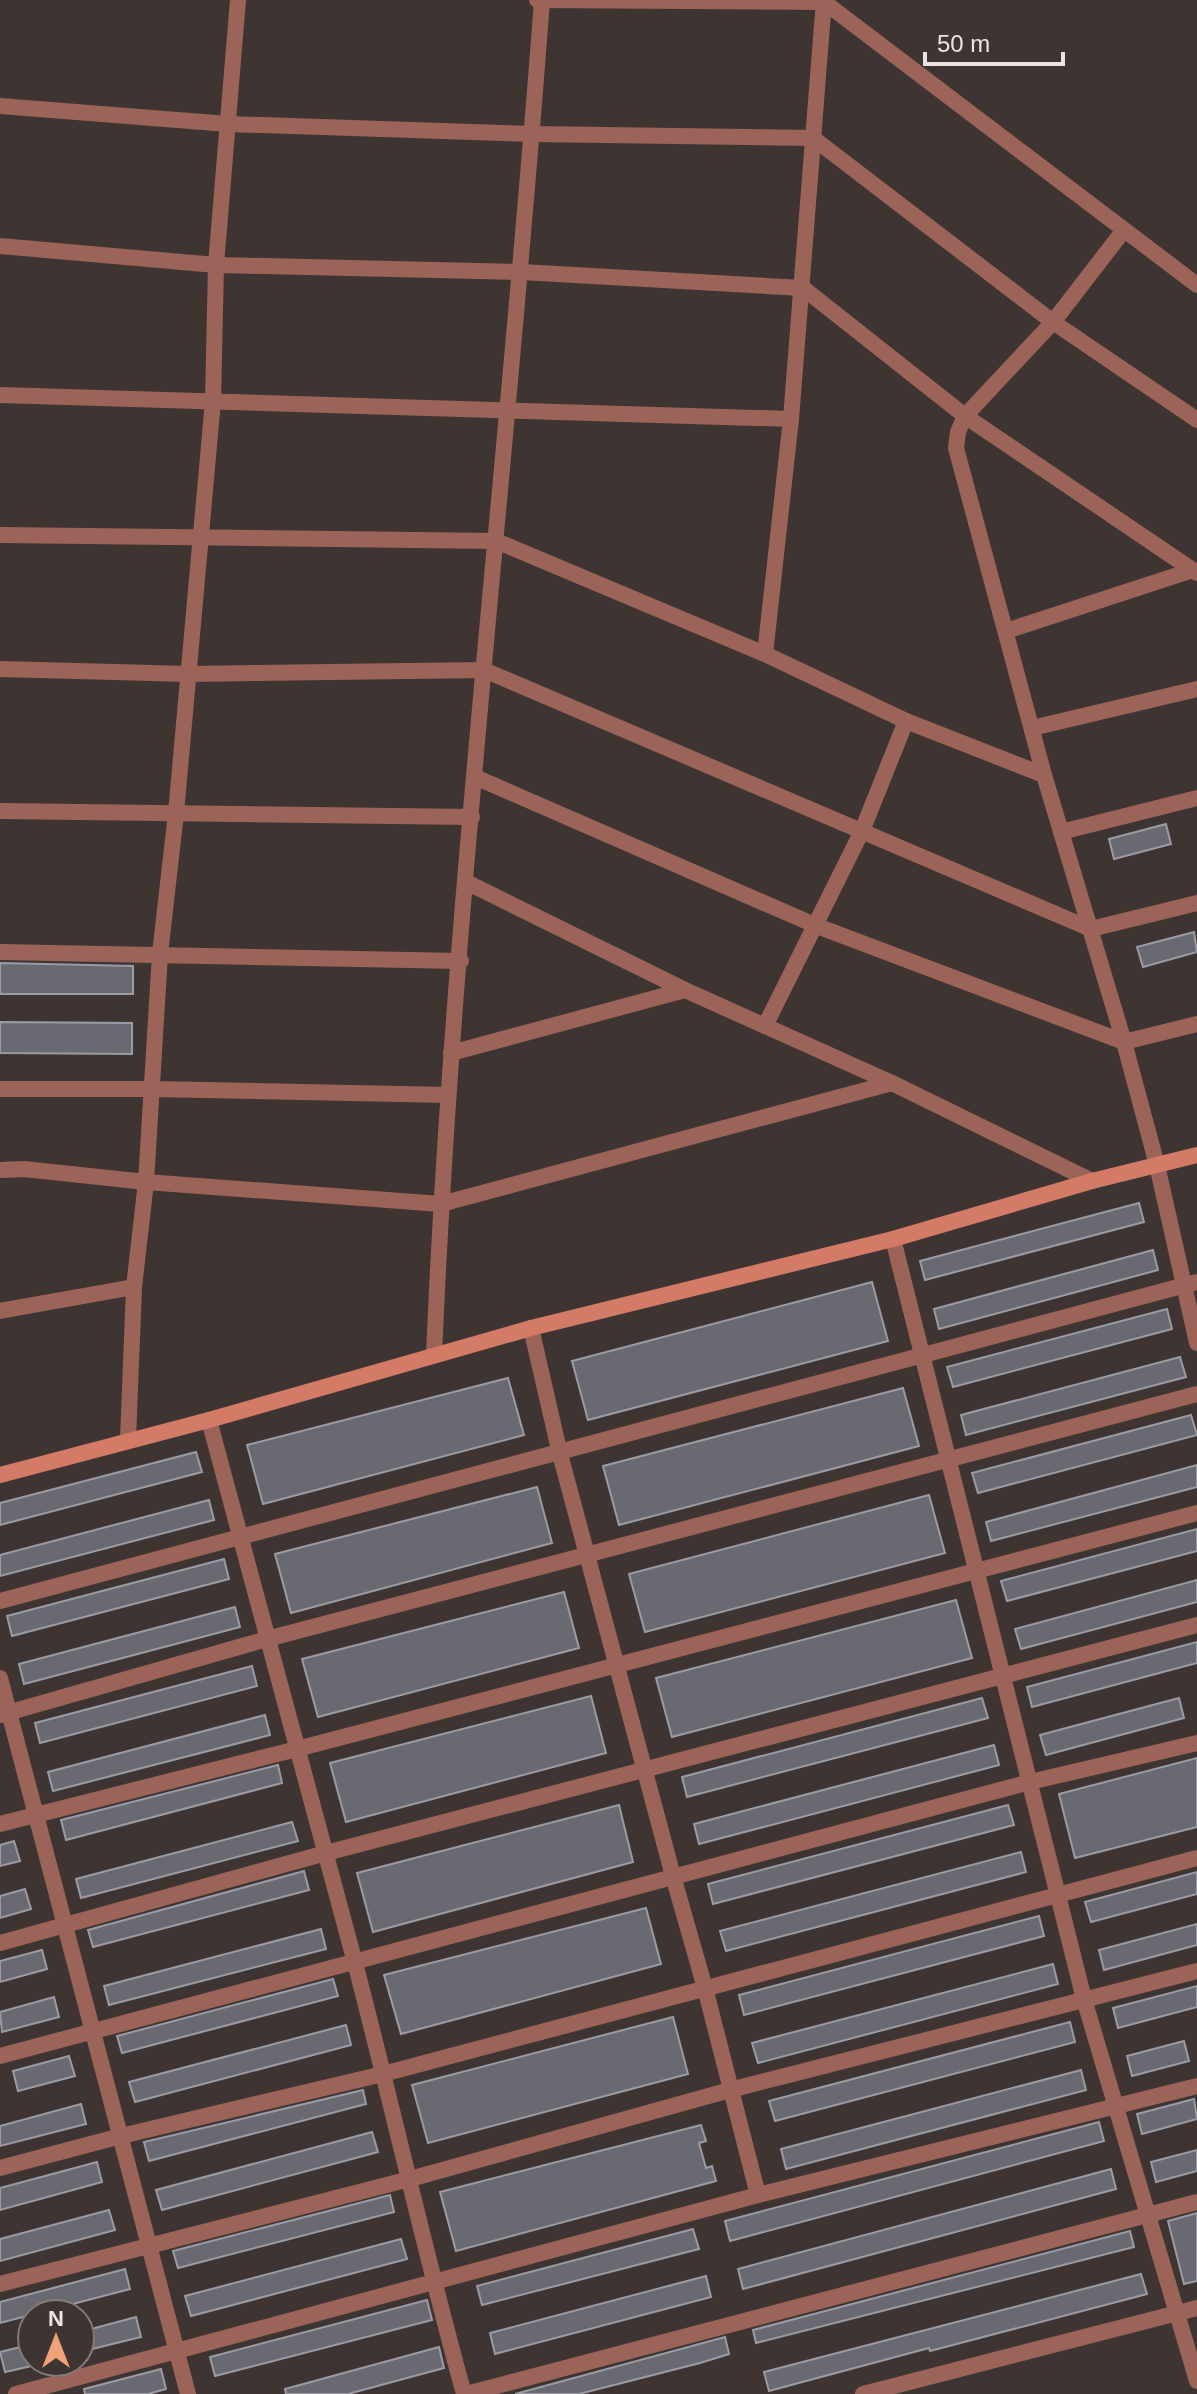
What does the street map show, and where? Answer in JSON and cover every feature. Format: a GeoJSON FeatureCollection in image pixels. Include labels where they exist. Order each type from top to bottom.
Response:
{"type":"FeatureCollection","features":[{"type":"Feature","properties":{"kind":"street"},"geometry":{"type":"LineString","coordinates":[[128,1440],[134,1287],[146,1182],[160,954],[176,813],[213,401],[216,265],[238,0]]}},
{"type":"Feature","properties":{"kind":"street"},"geometry":{"type":"LineString","coordinates":[[434,1355],[451,1053],[507,410],[522,272],[540,0],[824,1],[1197,285]]}},
{"type":"Feature","properties":{"kind":"street"},"geometry":{"type":"LineString","coordinates":[[765,654],[803,288],[824,1]]}},
{"type":"Feature","properties":{"kind":"street"},"geometry":{"type":"LineString","coordinates":[[0,106],[228,124],[533,134],[813,138],[1053,322],[1197,420]]}},
{"type":"Feature","properties":{"kind":"street"},"geometry":{"type":"LineString","coordinates":[[1124,230],[1053,322],[965,416],[958,432],[956,448],[1044,775],[1124,1042],[1191,1284],[1197,1343]]}},
{"type":"Feature","properties":{"kind":"street"},"geometry":{"type":"LineString","coordinates":[[0,246],[216,265],[522,272],[803,288],[965,416],[1195,571]]}},
{"type":"Feature","properties":{"kind":"street"},"geometry":{"type":"LineString","coordinates":[[0,395],[791,419]]}},
{"type":"Feature","properties":{"kind":"street"},"geometry":{"type":"LineString","coordinates":[[0,535],[496,541],[765,654],[906,721],[1044,775]]}},
{"type":"Feature","properties":{"kind":"street"},"geometry":{"type":"LineString","coordinates":[[1006,631],[1195,571]]}},
{"type":"Feature","properties":{"kind":"street"},"geometry":{"type":"LineString","coordinates":[[0,669],[189,674],[484,670],[1091,929],[1197,903]]}},
{"type":"Feature","properties":{"kind":"street"},"geometry":{"type":"LineString","coordinates":[[1032,728],[1197,689]]}},
{"type":"Feature","properties":{"kind":"street"},"geometry":{"type":"LineString","coordinates":[[765,1026],[862,831],[906,721]]}},
{"type":"Feature","properties":{"kind":"street"},"geometry":{"type":"LineString","coordinates":[[475,777],[817,926],[1124,1042],[1197,1024]]}},
{"type":"Feature","properties":{"kind":"street"},"geometry":{"type":"LineString","coordinates":[[1061,832],[1197,798]]}},
{"type":"Feature","properties":{"kind":"street"},"geometry":{"type":"LineString","coordinates":[[0,811],[472,817]]}},
{"type":"Feature","properties":{"kind":"street"},"geometry":{"type":"LineString","coordinates":[[466,882],[685,990],[892,1083],[1092,1181]]}},
{"type":"Feature","properties":{"kind":"street"},"geometry":{"type":"LineString","coordinates":[[0,952],[461,961]]}},
{"type":"Feature","properties":{"kind":"street"},"geometry":{"type":"LineString","coordinates":[[451,1053],[685,990]]}},
{"type":"Feature","properties":{"kind":"street"},"geometry":{"type":"LineString","coordinates":[[0,1170],[24,1169],[146,1182],[441,1204],[892,1083]]}},
{"type":"Feature","properties":{"kind":"street"},"geometry":{"type":"LineString","coordinates":[[0,1089],[448,1095]]}},
{"type":"Feature","properties":{"kind":"street"},"geometry":{"type":"LineString","coordinates":[[0,1475],[209,1420],[531,1328],[893,1239],[1092,1181],[1197,1155]]}},
{"type":"Feature","properties":{"kind":"street"},"geometry":{"type":"LineString","coordinates":[[893,1239],[1084,1999],[1197,2381]]}},
{"type":"Feature","properties":{"kind":"street"},"geometry":{"type":"LineString","coordinates":[[0,1601],[1191,1284]]}},
{"type":"Feature","properties":{"kind":"street"},"geometry":{"type":"LineString","coordinates":[[0,1311],[134,1287]]}},
{"type":"Feature","properties":{"kind":"street"},"geometry":{"type":"LineString","coordinates":[[531,1328],[560,1454],[758,2195]]}},
{"type":"Feature","properties":{"kind":"street"},"geometry":{"type":"LineString","coordinates":[[5,1714],[267,1639],[1197,1394]]}},
{"type":"Feature","properties":{"kind":"street"},"geometry":{"type":"LineString","coordinates":[[209,1420],[355,1960],[433,2283],[465,2394],[1197,2202]]}},
{"type":"Feature","properties":{"kind":"street"},"geometry":{"type":"LineString","coordinates":[[0,1824],[1197,1513]]}},
{"type":"Feature","properties":{"kind":"street"},"geometry":{"type":"LineString","coordinates":[[0,1943],[326,1853],[1197,1625]]}},
{"type":"Feature","properties":{"kind":"street"},"geometry":{"type":"LineString","coordinates":[[0,1678],[5,1714],[36,1815],[188,2394]]}},
{"type":"Feature","properties":{"kind":"street"},"geometry":{"type":"LineString","coordinates":[[0,2056],[1030,1782],[1197,1743]]}},
{"type":"Feature","properties":{"kind":"street"},"geometry":{"type":"LineString","coordinates":[[0,2168],[383,2074],[1197,1858]]}},
{"type":"Feature","properties":{"kind":"street"},"geometry":{"type":"LineString","coordinates":[[0,2284],[410,2179],[730,2090],[1197,1971]]}},
{"type":"Feature","properties":{"kind":"street"},"geometry":{"type":"LineString","coordinates":[[16,2394],[758,2195],[1197,2086]]}},
{"type":"Feature","properties":{"kind":"street"},"geometry":{"type":"LineString","coordinates":[[863,2394],[1197,2308]]}},
{"type":"Feature","properties":{"kind":"building"},"geometry":{"type":"Polygon","coordinates":[[[1166,824],[1171,844],[1114,859],[1109,839],[1166,824]]]}},
{"type":"Feature","properties":{"kind":"building"},"geometry":{"type":"Polygon","coordinates":[[[1194,932],[1197,952],[1143,967],[1137,947],[1194,932]]]}},
{"type":"Feature","properties":{"kind":"building"},"geometry":{"type":"Polygon","coordinates":[[[0,963],[133,966],[133,994],[0,994],[0,963]]]}},
{"type":"Feature","properties":{"kind":"building"},"geometry":{"type":"Polygon","coordinates":[[[0,1022],[132,1023],[132,1054],[0,1053],[0,1022]]]}},
{"type":"Feature","properties":{"kind":"building"},"geometry":{"type":"Polygon","coordinates":[[[1139,1203],[1144,1222],[925,1280],[920,1261],[1139,1203]]]}},
{"type":"Feature","properties":{"kind":"building"},"geometry":{"type":"Polygon","coordinates":[[[1153,1250],[1158,1270],[939,1329],[934,1309],[1153,1250]]]}},
{"type":"Feature","properties":{"kind":"building"},"geometry":{"type":"Polygon","coordinates":[[[872,1282],[888,1341],[588,1420],[572,1361],[872,1282]]]}},
{"type":"Feature","properties":{"kind":"building"},"geometry":{"type":"Polygon","coordinates":[[[1167,1309],[1172,1329],[953,1387],[947,1367],[1167,1309]]]}},
{"type":"Feature","properties":{"kind":"building"},"geometry":{"type":"Polygon","coordinates":[[[1180,1357],[1186,1377],[966,1435],[961,1415],[1180,1357]]]}},
{"type":"Feature","properties":{"kind":"building"},"geometry":{"type":"Polygon","coordinates":[[[508,1378],[524,1435],[263,1504],[247,1445],[508,1378]]]}},
{"type":"Feature","properties":{"kind":"building"},"geometry":{"type":"Polygon","coordinates":[[[903,1388],[919,1446],[619,1525],[603,1466],[903,1388]]]}},
{"type":"Feature","properties":{"kind":"building"},"geometry":{"type":"Polygon","coordinates":[[[1191,1415],[1197,1435],[978,1493],[972,1473],[1191,1415]]]}},
{"type":"Feature","properties":{"kind":"building"},"geometry":{"type":"Polygon","coordinates":[[[196,1452],[202,1472],[0,1525],[0,1503],[196,1452]]]}},
{"type":"Feature","properties":{"kind":"building"},"geometry":{"type":"Polygon","coordinates":[[[1197,1465],[1197,1487],[991,1541],[986,1522],[1197,1465]]]}},
{"type":"Feature","properties":{"kind":"building"},"geometry":{"type":"Polygon","coordinates":[[[537,1487],[552,1543],[291,1613],[275,1554],[537,1487]]]}},
{"type":"Feature","properties":{"kind":"building"},"geometry":{"type":"Polygon","coordinates":[[[929,1495],[945,1553],[645,1632],[629,1574],[929,1495]]]}},
{"type":"Feature","properties":{"kind":"building"},"geometry":{"type":"Polygon","coordinates":[[[209,1500],[214,1520],[0,1576],[0,1555],[209,1500]]]}},
{"type":"Feature","properties":{"kind":"building"},"geometry":{"type":"Polygon","coordinates":[[[1197,1529],[1197,1551],[1007,1601],[1001,1581],[1197,1529]]]}},
{"type":"Feature","properties":{"kind":"building"},"geometry":{"type":"Polygon","coordinates":[[[224,1559],[229,1579],[12,1636],[7,1616],[224,1559]]]}},
{"type":"Feature","properties":{"kind":"building"},"geometry":{"type":"Polygon","coordinates":[[[1197,1580],[1197,1602],[1021,1649],[1015,1629],[1197,1580]]]}},
{"type":"Feature","properties":{"kind":"building"},"geometry":{"type":"Polygon","coordinates":[[[564,1592],[579,1648],[318,1717],[302,1659],[564,1592]]]}},
{"type":"Feature","properties":{"kind":"building"},"geometry":{"type":"Polygon","coordinates":[[[956,1600],[972,1658],[672,1737],[656,1678],[956,1600]]]}},
{"type":"Feature","properties":{"kind":"building"},"geometry":{"type":"Polygon","coordinates":[[[235,1607],[240,1627],[24,1684],[19,1664],[235,1607]]]}},
{"type":"Feature","properties":{"kind":"building"},"geometry":{"type":"Polygon","coordinates":[[[1197,1642],[1197,1663],[1032,1707],[1027,1687],[1197,1642]]]}},
{"type":"Feature","properties":{"kind":"building"},"geometry":{"type":"Polygon","coordinates":[[[252,1666],[257,1686],[40,1743],[35,1723],[252,1666]]]}},
{"type":"Feature","properties":{"kind":"building"},"geometry":{"type":"Polygon","coordinates":[[[591,1696],[606,1753],[346,1822],[330,1763],[591,1696]]]}},
{"type":"Feature","properties":{"kind":"building"},"geometry":{"type":"Polygon","coordinates":[[[982,1698],[988,1718],[687,1797],[682,1777],[982,1698]]]}},
{"type":"Feature","properties":{"kind":"building"},"geometry":{"type":"Polygon","coordinates":[[[1179,1698],[1184,1718],[1046,1755],[1040,1735],[1179,1698]]]}},
{"type":"Feature","properties":{"kind":"building"},"geometry":{"type":"Polygon","coordinates":[[[265,1715],[270,1735],[53,1791],[48,1772],[265,1715]]]}},
{"type":"Feature","properties":{"kind":"building"},"geometry":{"type":"Polygon","coordinates":[[[994,1745],[999,1765],[699,1844],[694,1824],[994,1745]]]}},
{"type":"Feature","properties":{"kind":"building"},"geometry":{"type":"Polygon","coordinates":[[[1197,1758],[1197,1827],[1075,1858],[1059,1794],[1197,1758]]]}},
{"type":"Feature","properties":{"kind":"building"},"geometry":{"type":"Polygon","coordinates":[[[278,1765],[282,1783],[66,1840],[61,1820],[278,1765]]]}},
{"type":"Feature","properties":{"kind":"building"},"geometry":{"type":"Polygon","coordinates":[[[619,1805],[633,1862],[373,1932],[357,1873],[619,1805]]]}},
{"type":"Feature","properties":{"kind":"building"},"geometry":{"type":"Polygon","coordinates":[[[1008,1805],[1014,1825],[713,1904],[708,1884],[1008,1805]]]}},
{"type":"Feature","properties":{"kind":"building"},"geometry":{"type":"Polygon","coordinates":[[[292,1822],[298,1841],[81,1898],[76,1879],[292,1822]]]}},
{"type":"Feature","properties":{"kind":"building"},"geometry":{"type":"Polygon","coordinates":[[[14,1841],[20,1861],[0,1866],[0,1845],[14,1841]]]}},
{"type":"Feature","properties":{"kind":"building"},"geometry":{"type":"Polygon","coordinates":[[[1021,1852],[1026,1872],[726,1951],[720,1931],[1021,1852]]]}},
{"type":"Feature","properties":{"kind":"building"},"geometry":{"type":"Polygon","coordinates":[[[304,1871],[309,1890],[93,1947],[88,1930],[304,1871]]]}},
{"type":"Feature","properties":{"kind":"building"},"geometry":{"type":"Polygon","coordinates":[[[1197,1872],[1197,1894],[1091,1922],[1085,1902],[1197,1872]]]}},
{"type":"Feature","properties":{"kind":"building"},"geometry":{"type":"Polygon","coordinates":[[[25,1889],[31,1909],[0,1918],[0,1896],[25,1889]]]}},
{"type":"Feature","properties":{"kind":"building"},"geometry":{"type":"Polygon","coordinates":[[[646,1908],[661,1964],[401,2034],[384,1975],[646,1908]]]}},
{"type":"Feature","properties":{"kind":"building"},"geometry":{"type":"Polygon","coordinates":[[[1039,1916],[1044,1936],[744,2015],[739,1995],[1039,1916]]]}},
{"type":"Feature","properties":{"kind":"building"},"geometry":{"type":"Polygon","coordinates":[[[1197,1924],[1197,1945],[1104,1970],[1099,1950],[1197,1924]]]}},
{"type":"Feature","properties":{"kind":"building"},"geometry":{"type":"Polygon","coordinates":[[[321,1929],[326,1949],[109,2005],[104,1986],[321,1929]]]}},
{"type":"Feature","properties":{"kind":"building"},"geometry":{"type":"Polygon","coordinates":[[[42,1950],[47,1969],[0,1982],[0,1961],[42,1950]]]}},
{"type":"Feature","properties":{"kind":"building"},"geometry":{"type":"Polygon","coordinates":[[[1053,1964],[1058,1984],[758,2063],[752,2043],[1053,1964]]]}},
{"type":"Feature","properties":{"kind":"building"},"geometry":{"type":"Polygon","coordinates":[[[333,1979],[338,1996],[122,2053],[117,2036],[333,1979]]]}},
{"type":"Feature","properties":{"kind":"building"},"geometry":{"type":"Polygon","coordinates":[[[1197,1986],[1197,2007],[1118,2028],[1113,2008],[1197,1986]]]}},
{"type":"Feature","properties":{"kind":"building"},"geometry":{"type":"Polygon","coordinates":[[[54,1997],[59,2017],[2,2032],[0,2012],[54,1997]]]}},
{"type":"Feature","properties":{"kind":"building"},"geometry":{"type":"Polygon","coordinates":[[[673,2017],[688,2074],[428,2143],[412,2085],[673,2017]]]}},
{"type":"Feature","properties":{"kind":"building"},"geometry":{"type":"Polygon","coordinates":[[[1070,2022],[1075,2042],[775,2121],[769,2101],[1070,2022]]]}},
{"type":"Feature","properties":{"kind":"building"},"geometry":{"type":"Polygon","coordinates":[[[346,2025],[351,2045],[135,2102],[129,2082],[346,2025]]]}},
{"type":"Feature","properties":{"kind":"building"},"geometry":{"type":"Polygon","coordinates":[[[1184,2041],[1189,2061],[1132,2076],[1127,2056],[1184,2041]]]}},
{"type":"Feature","properties":{"kind":"building"},"geometry":{"type":"Polygon","coordinates":[[[69,2056],[75,2076],[18,2091],[13,2071],[69,2056]]]}},
{"type":"Feature","properties":{"kind":"building"},"geometry":{"type":"Polygon","coordinates":[[[1081,2070],[1086,2090],[786,2169],[781,2149],[1081,2070]]]}},
{"type":"Feature","properties":{"kind":"building"},"geometry":{"type":"Polygon","coordinates":[[[363,2090],[366,2104],[149,2161],[144,2142],[363,2090]]]}},
{"type":"Feature","properties":{"kind":"building"},"geometry":{"type":"Polygon","coordinates":[[[1194,2099],[1197,2119],[1142,2134],[1137,2114],[1194,2099]]]}},
{"type":"Feature","properties":{"kind":"building"},"geometry":{"type":"Polygon","coordinates":[[[81,2104],[86,2124],[0,2146],[0,2126],[81,2104]]]}},
{"type":"Feature","properties":{"kind":"building"},"geometry":{"type":"Polygon","coordinates":[[[1099,2122],[1104,2141],[730,2241],[725,2221],[1099,2122]]]}},
{"type":"Feature","properties":{"kind":"building"},"geometry":{"type":"Polygon","coordinates":[[[701,2125],[706,2141],[699,2143],[706,2168],[712,2166],[716,2181],[456,2251],[440,2192],[701,2125]]]}},
{"type":"Feature","properties":{"kind":"building"},"geometry":{"type":"Polygon","coordinates":[[[372,2132],[378,2152],[162,2210],[156,2190],[372,2132]]]}},
{"type":"Feature","properties":{"kind":"building"},"geometry":{"type":"Polygon","coordinates":[[[1197,2150],[1197,2171],[1156,2182],[1151,2162],[1197,2150]]]}},
{"type":"Feature","properties":{"kind":"building"},"geometry":{"type":"Polygon","coordinates":[[[97,2162],[102,2182],[0,2210],[0,2188],[97,2162]]]}},
{"type":"Feature","properties":{"kind":"building"},"geometry":{"type":"Polygon","coordinates":[[[1111,2169],[1116,2189],[743,2289],[738,2269],[1111,2169]]]}},
{"type":"Feature","properties":{"kind":"building"},"geometry":{"type":"Polygon","coordinates":[[[390,2195],[394,2212],[178,2268],[173,2251],[390,2195]]]}},
{"type":"Feature","properties":{"kind":"building"},"geometry":{"type":"Polygon","coordinates":[[[109,2210],[115,2230],[0,2261],[0,2239],[109,2210]]]}},
{"type":"Feature","properties":{"kind":"building"},"geometry":{"type":"Polygon","coordinates":[[[1197,2213],[1197,2281],[1184,2284],[1168,2221],[1197,2213]]]}},
{"type":"Feature","properties":{"kind":"building"},"geometry":{"type":"Polygon","coordinates":[[[693,2229],[699,2249],[482,2305],[477,2286],[693,2229]]]}},
{"type":"Feature","properties":{"kind":"building"},"geometry":{"type":"Polygon","coordinates":[[[1130,2231],[1134,2247],[756,2343],[753,2330],[1130,2231]]]}},
{"type":"Feature","properties":{"kind":"building"},"geometry":{"type":"Polygon","coordinates":[[[401,2239],[407,2259],[191,2316],[185,2296],[401,2239]]]}},
{"type":"Feature","properties":{"kind":"building"},"geometry":{"type":"Polygon","coordinates":[[[125,2269],[130,2289],[96,2298],[16,2298],[16,2319],[0,2323],[0,2302],[125,2269]]]}},
{"type":"Feature","properties":{"kind":"building"},"geometry":{"type":"Polygon","coordinates":[[[1141,2274],[1147,2294],[769,2391],[764,2372],[1141,2274]]]}},
{"type":"Feature","properties":{"kind":"building"},"geometry":{"type":"Polygon","coordinates":[[[706,2276],[711,2297],[495,2354],[490,2333],[706,2276]]]}},
{"type":"Feature","properties":{"kind":"building"},"geometry":{"type":"Polygon","coordinates":[[[427,2300],[432,2320],[215,2376],[210,2357],[427,2300]]]}},
{"type":"Feature","properties":{"kind":"building"},"geometry":{"type":"Polygon","coordinates":[[[136,2317],[141,2337],[96,2348],[96,2328],[136,2317]]]}},
{"type":"Feature","properties":{"kind":"building"},"geometry":{"type":"Polygon","coordinates":[[[725,2337],[729,2354],[700,2363],[579,2394],[515,2394],[725,2337]]]}},
{"type":"Feature","properties":{"kind":"building"},"geometry":{"type":"Polygon","coordinates":[[[439,2347],[444,2368],[348,2394],[286,2394],[285,2389],[439,2347]]]}},
{"type":"Feature","properties":{"kind":"building"},"geometry":{"type":"Polygon","coordinates":[[[16,2348],[16,2370],[5,2372],[0,2352],[16,2348]]]}},
{"type":"Feature","properties":{"kind":"building"},"geometry":{"type":"Polygon","coordinates":[[[161,2369],[166,2389],[148,2394],[85,2394],[84,2389],[161,2369]]]}}]}
